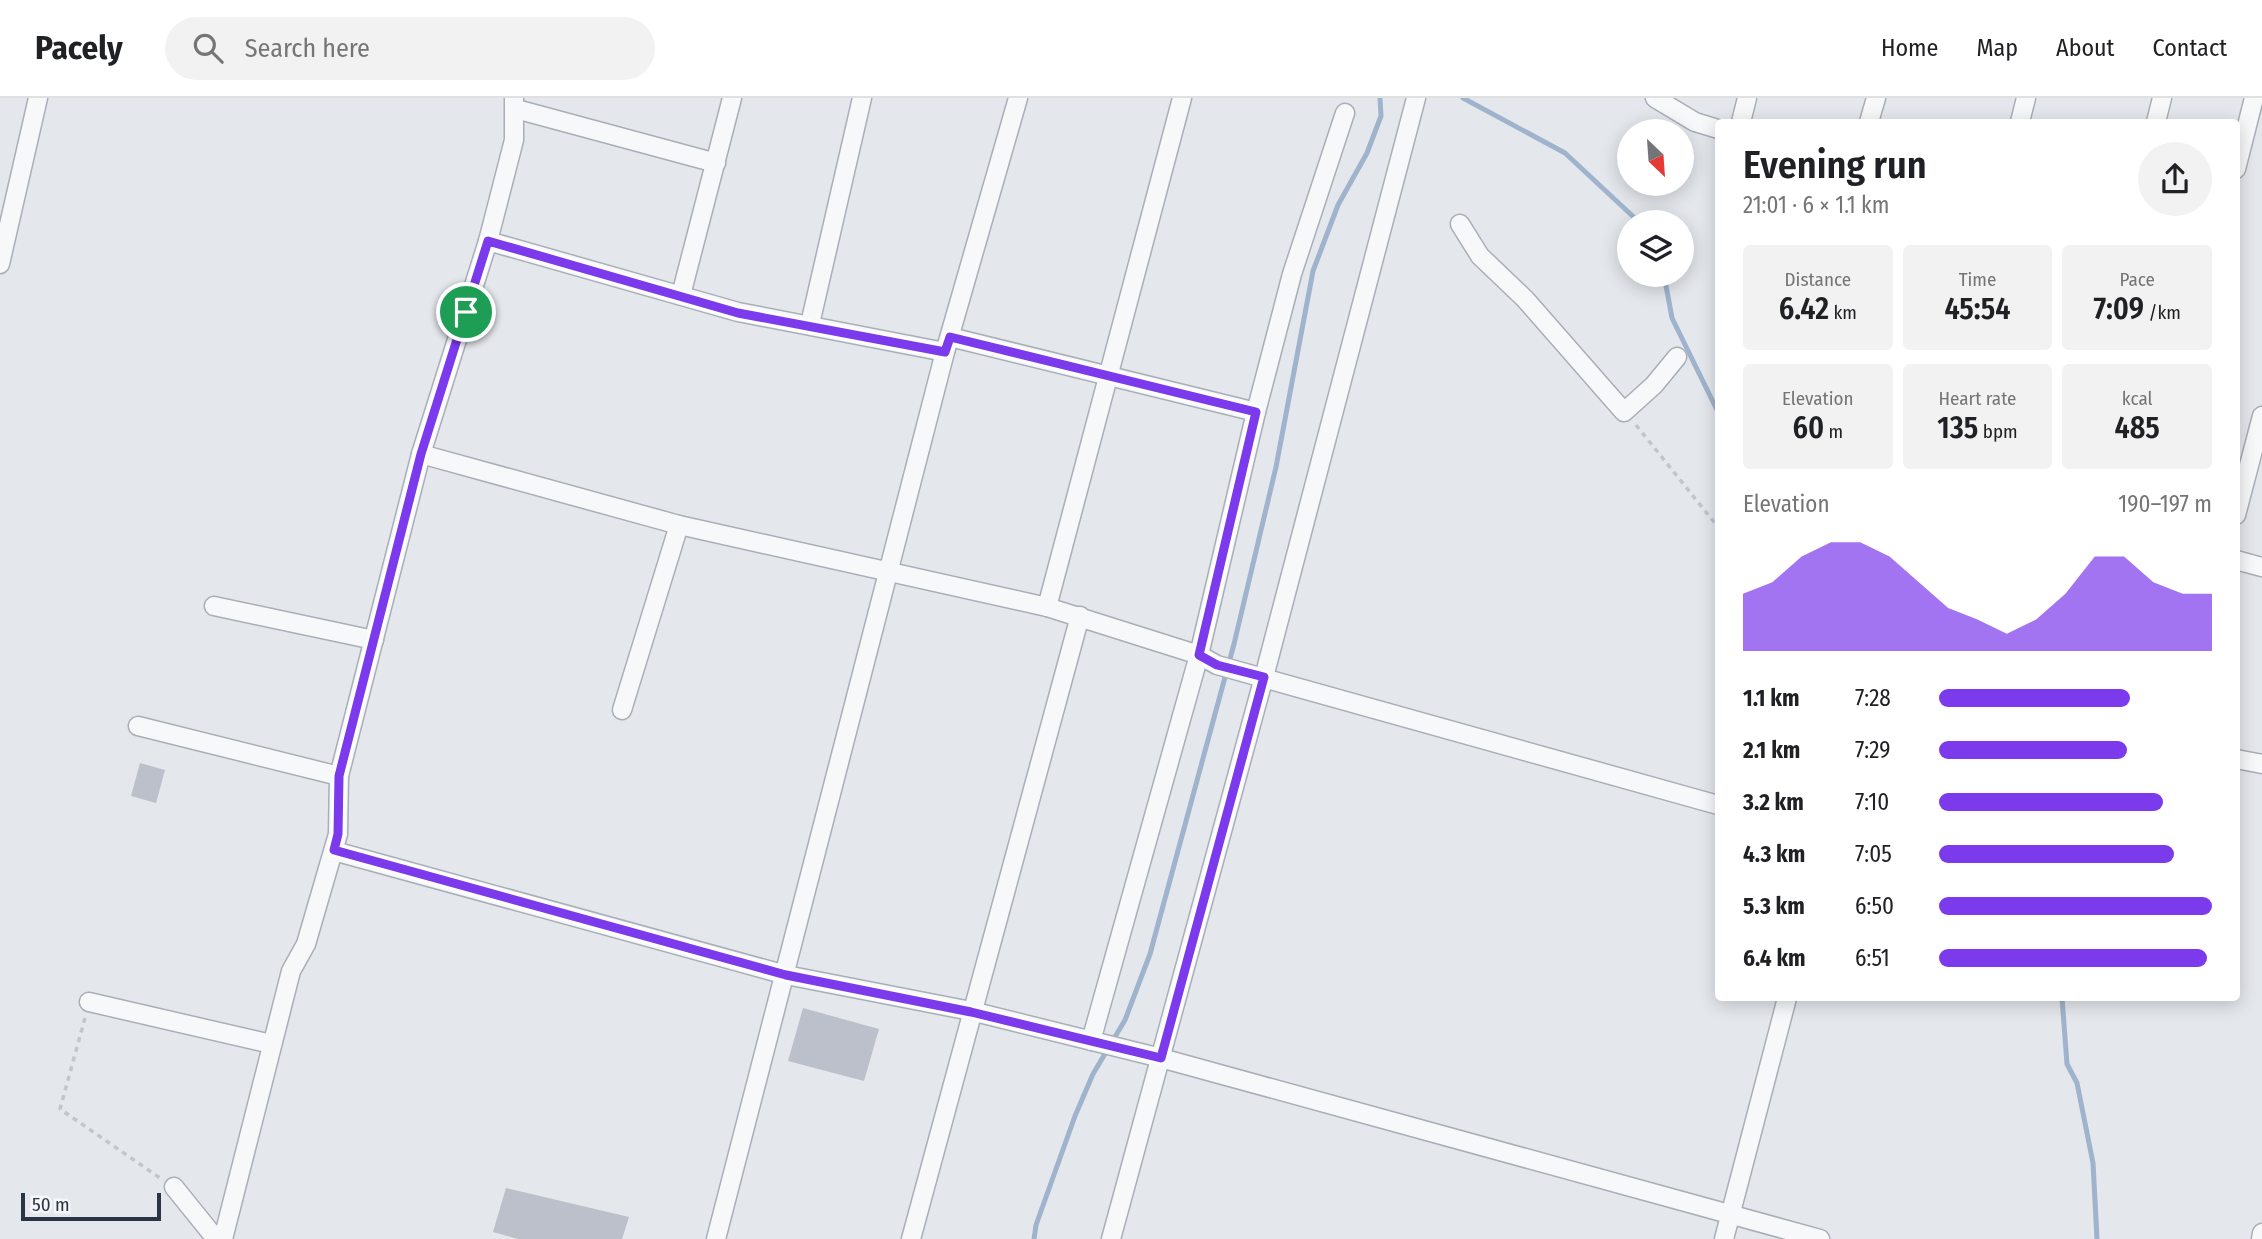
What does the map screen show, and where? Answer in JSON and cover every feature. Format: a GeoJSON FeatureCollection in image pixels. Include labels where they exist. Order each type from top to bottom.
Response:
{"type":"FeatureCollection","features":[{"type":"Feature","properties":{"kind":"street"},"geometry":{"type":"LineString","coordinates":[[0,264],[38,98]]}},
{"type":"Feature","properties":{"kind":"street"},"geometry":{"type":"LineString","coordinates":[[681,295],[732,98]]}},
{"type":"Feature","properties":{"kind":"street"},"geometry":{"type":"LineString","coordinates":[[810,324],[862,98]]}},
{"type":"Feature","properties":{"kind":"street"},"geometry":{"type":"LineString","coordinates":[[716,1239],[948,344],[1018,98]]}},
{"type":"Feature","properties":{"kind":"street"},"geometry":{"type":"LineString","coordinates":[[1047,607],[1182,98]]}},
{"type":"Feature","properties":{"kind":"street"},"geometry":{"type":"LineString","coordinates":[[1111,1239],[1264,677],[1416,98]]}},
{"type":"Feature","properties":{"kind":"street"},"geometry":{"type":"LineString","coordinates":[[1655,98],[1695,122],[1715,128]]}},
{"type":"Feature","properties":{"kind":"street"},"geometry":{"type":"LineString","coordinates":[[1742,119],[1747,98]]}},
{"type":"Feature","properties":{"kind":"street"},"geometry":{"type":"LineString","coordinates":[[1870,119],[1876,98]]}},
{"type":"Feature","properties":{"kind":"street"},"geometry":{"type":"LineString","coordinates":[[2021,119],[2026,98]]}},
{"type":"Feature","properties":{"kind":"street"},"geometry":{"type":"LineString","coordinates":[[2157,119],[2162,98]]}},
{"type":"Feature","properties":{"kind":"street"},"geometry":{"type":"LineString","coordinates":[[2240,153],[2254,98]]}},
{"type":"Feature","properties":{"kind":"street"},"geometry":{"type":"LineString","coordinates":[[223,1239],[291,971],[306,944],[334,850],[338,834],[339,776],[421,454],[488,241],[514,140],[515,104],[716,163]]}},
{"type":"Feature","properties":{"kind":"street"},"geometry":{"type":"LineString","coordinates":[[1091,1041],[1199,655],[1256,412],[1292,274],[1345,113]]}},
{"type":"Feature","properties":{"kind":"street"},"geometry":{"type":"LineString","coordinates":[[1460,225],[1480,256],[1525,299],[1624,412],[1654,385],[1677,357]]}},
{"type":"Feature","properties":{"kind":"street"},"geometry":{"type":"LineString","coordinates":[[488,241],[738,313],[948,344],[1108,377],[1256,412]]}},
{"type":"Feature","properties":{"kind":"street"},"geometry":{"type":"LineString","coordinates":[[2240,500],[2262,416]]}},
{"type":"Feature","properties":{"kind":"street"},"geometry":{"type":"LineString","coordinates":[[421,454],[679,525],[1047,607],[1199,655],[1217,665],[1715,804]]}},
{"type":"Feature","properties":{"kind":"street"},"geometry":{"type":"LineString","coordinates":[[622,710],[679,525]]}},
{"type":"Feature","properties":{"kind":"street"},"geometry":{"type":"LineString","coordinates":[[2240,562],[2262,567]]}},
{"type":"Feature","properties":{"kind":"street"},"geometry":{"type":"LineString","coordinates":[[214,606],[374,640]]}},
{"type":"Feature","properties":{"kind":"street"},"geometry":{"type":"LineString","coordinates":[[911,1239],[1080,616]]}},
{"type":"Feature","properties":{"kind":"street"},"geometry":{"type":"LineString","coordinates":[[138,726],[339,776]]}},
{"type":"Feature","properties":{"kind":"street"},"geometry":{"type":"LineString","coordinates":[[2240,760],[2262,764]]}},
{"type":"Feature","properties":{"kind":"street"},"geometry":{"type":"LineString","coordinates":[[334,850],[786,975],[971,1012],[1161,1058],[1819,1239]]}},
{"type":"Feature","properties":{"kind":"street"},"geometry":{"type":"LineString","coordinates":[[1724,1239],[1786,1001]]}},
{"type":"Feature","properties":{"kind":"street"},"geometry":{"type":"LineString","coordinates":[[89,1002],[271,1044]]}},
{"type":"Feature","properties":{"kind":"street"},"geometry":{"type":"LineString","coordinates":[[174,1187],[216,1239]]}},
{"type":"Feature","properties":{"kind":"street"},"geometry":{"type":"LineString","coordinates":[[2261,1239],[2262,1233]]}},
{"type":"Feature","properties":{"kind":"path"},"geometry":{"type":"LineString","coordinates":[[1624,412],[1715,523]]}},
{"type":"Feature","properties":{"kind":"path"},"geometry":{"type":"LineString","coordinates":[[89,1002],[60,1109],[174,1187]]}},
{"type":"Feature","properties":{"kind":"building"},"geometry":{"type":"Polygon","coordinates":[[[140,763],[165,770],[156,803],[131,796],[140,763]]]}},
{"type":"Feature","properties":{"kind":"building"},"geometry":{"type":"Polygon","coordinates":[[[803,1008],[879,1029],[864,1081],[788,1061],[803,1008]]]}},
{"type":"Feature","properties":{"kind":"building"},"geometry":{"type":"Polygon","coordinates":[[[506,1188],[629,1217],[622,1239],[518,1239],[493,1232],[506,1188]]]}},
{"type":"Feature","properties":{"kind":"waterway"},"geometry":{"type":"LineString","coordinates":[[1034,1239],[1036,1225],[1075,1116],[1093,1074],[1125,1020],[1150,954],[1234,644],[1276,467],[1313,271],[1338,205],[1367,153],[1381,116],[1380,98]]}},
{"type":"Feature","properties":{"kind":"waterway"},"geometry":{"type":"LineString","coordinates":[[1463,98],[1565,153],[1626,210]]}},
{"type":"Feature","properties":{"kind":"waterway"},"geometry":{"type":"LineString","coordinates":[[1666,287],[1672,318],[1715,406]]}},
{"type":"Feature","properties":{"kind":"waterway"},"geometry":{"type":"LineString","coordinates":[[2062,1001],[2067,1064],[2077,1083],[2093,1163],[2097,1239]]}},
{"type":"Feature","properties":{"kind":"route"},"geometry":{"type":"LineString","coordinates":[[488,241],[597,270],[738,313],[810,324],[945,352],[950,337],[1256,412],[1199,655],[1217,665],[1264,677],[1161,1058],[971,1012],[786,975],[334,850],[338,834],[339,776],[421,454],[466,312],[488,241]]}}]}
